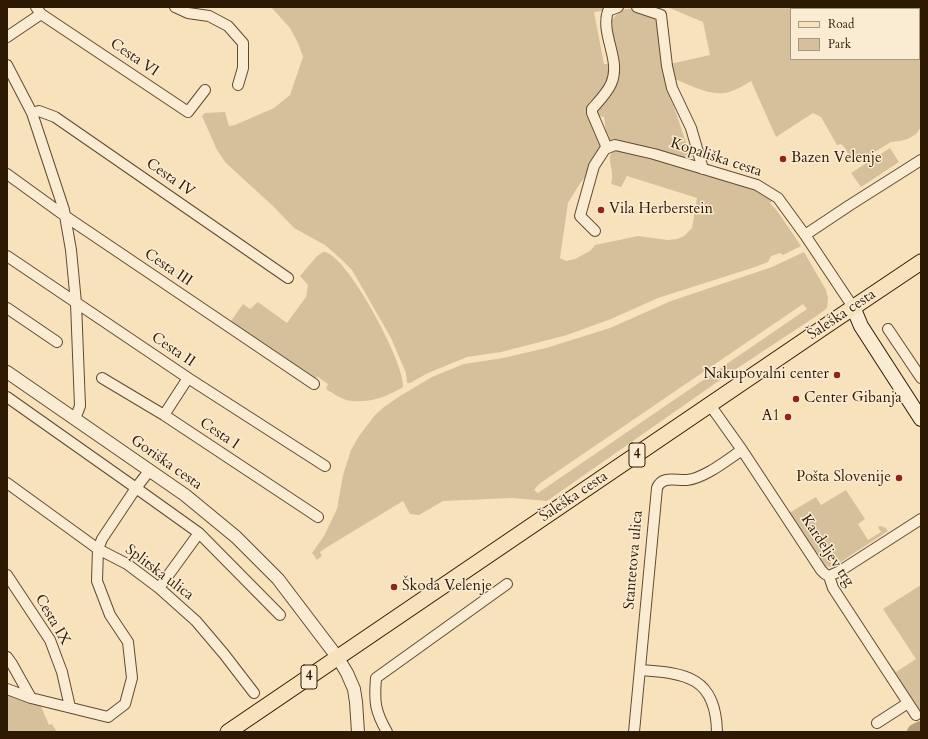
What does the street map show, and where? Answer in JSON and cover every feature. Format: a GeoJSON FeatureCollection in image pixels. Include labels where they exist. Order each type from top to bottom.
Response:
{"type":"FeatureCollection","features":[{"type":"Feature","properties":{"kind":"main road","name":"Šaleška cesta"},"geometry":{"type":"LineString","coordinates":[[228,732],[921,262]]}},
{"type":"Feature","properties":{"kind":"main road"},"geometry":{"type":"LineString","coordinates":[[853,307],[868,322],[921,402]]}},
{"type":"Feature","properties":{"kind":"main road"},"geometry":{"type":"LineString","coordinates":[[853,307],[861,326],[921,419]]}},
{"type":"Feature","properties":{"kind":"street"},"geometry":{"type":"LineString","coordinates":[[176,7],[188,13],[209,16],[216,19],[228,26],[243,43],[243,68],[238,85]]}},
{"type":"Feature","properties":{"kind":"street"},"geometry":{"type":"LineString","coordinates":[[595,231],[580,216],[594,166],[607,148],[592,113],[592,109],[611,84],[615,71],[606,25],[608,11],[618,7]]}},
{"type":"Feature","properties":{"kind":"street"},"geometry":{"type":"LineString","coordinates":[[637,7],[659,11],[667,66],[672,88],[691,128],[703,169]]}},
{"type":"Feature","properties":{"kind":"street"},"geometry":{"type":"LineString","coordinates":[[7,37],[38,10]]}},
{"type":"Feature","properties":{"kind":"street","name":"Cesta VI"},"geometry":{"type":"LineString","coordinates":[[38,10],[188,112],[205,90]]}},
{"type":"Feature","properties":{"kind":"street"},"geometry":{"type":"LineString","coordinates":[[7,65],[32,113],[65,216],[71,250],[76,303],[80,406],[75,419]]}},
{"type":"Feature","properties":{"kind":"street","name":"Cesta IV"},"geometry":{"type":"LineString","coordinates":[[32,113],[39,111],[55,117],[288,278]]}},
{"type":"Feature","properties":{"kind":"street","name":"Kopališka cesta"},"geometry":{"type":"LineString","coordinates":[[607,148],[615,145],[654,154],[757,185],[778,198],[805,235],[853,307]]}},
{"type":"Feature","properties":{"kind":"street"},"geometry":{"type":"LineString","coordinates":[[805,235],[850,204],[921,160]]}},
{"type":"Feature","properties":{"kind":"street","name":"Cesta III"},"geometry":{"type":"LineString","coordinates":[[7,174],[65,216],[314,384]]}},
{"type":"Feature","properties":{"kind":"street","name":"Cesta II"},"geometry":{"type":"LineString","coordinates":[[7,256],[188,378],[325,466]]}},
{"type":"Feature","properties":{"kind":"street"},"geometry":{"type":"LineString","coordinates":[[7,308],[57,342]]}},
{"type":"Feature","properties":{"kind":"street"},"geometry":{"type":"LineString","coordinates":[[888,329],[921,378]]}},
{"type":"Feature","properties":{"kind":"street","name":"Goriška cesta"},"geometry":{"type":"LineString","coordinates":[[7,372],[212,516],[236,537],[278,580],[338,658],[346,673],[354,689],[358,732]]}},
{"type":"Feature","properties":{"kind":"street","name":"Cesta I"},"geometry":{"type":"LineString","coordinates":[[102,378],[164,415],[318,518]]}},
{"type":"Feature","properties":{"kind":"street"},"geometry":{"type":"LineString","coordinates":[[164,415],[188,378]]}},
{"type":"Feature","properties":{"kind":"street"},"geometry":{"type":"LineString","coordinates":[[7,398],[199,533],[280,615]]}},
{"type":"Feature","properties":{"kind":"street","name":"Kardeljev trg"},"geometry":{"type":"LineString","coordinates":[[710,405],[742,450],[766,479],[821,570],[829,576],[833,588],[916,715]]}},
{"type":"Feature","properties":{"kind":"street","name":"Stantetova ulica"},"geometry":{"type":"LineString","coordinates":[[634,732],[658,484],[666,479],[687,480],[696,478],[742,450]]}},
{"type":"Feature","properties":{"kind":"street"},"geometry":{"type":"LineString","coordinates":[[7,689],[31,698],[108,717],[125,704],[132,678],[128,642],[110,615],[97,581],[98,549],[102,539],[136,488],[150,471]]}},
{"type":"Feature","properties":{"kind":"street","name":"Splitska ulica"},"geometry":{"type":"LineString","coordinates":[[7,483],[98,549],[127,564],[159,588],[196,621],[254,693]]}},
{"type":"Feature","properties":{"kind":"street"},"geometry":{"type":"LineString","coordinates":[[829,576],[840,571],[921,518]]}},
{"type":"Feature","properties":{"kind":"street"},"geometry":{"type":"LineString","coordinates":[[159,588],[199,533]]}},
{"type":"Feature","properties":{"kind":"street","name":"Cesta IX"},"geometry":{"type":"LineString","coordinates":[[7,575],[50,640],[62,672],[70,707]]}},
{"type":"Feature","properties":{"kind":"street"},"geometry":{"type":"LineString","coordinates":[[387,732],[379,717],[374,697],[376,678],[507,584]]}},
{"type":"Feature","properties":{"kind":"street"},"geometry":{"type":"LineString","coordinates":[[7,657],[31,698]]}},
{"type":"Feature","properties":{"kind":"street"},"geometry":{"type":"LineString","coordinates":[[640,670],[684,675],[694,680],[705,689],[714,704],[717,732]]}},
{"type":"Feature","properties":{"kind":"street"},"geometry":{"type":"LineString","coordinates":[[877,723],[908,703]]}},
{"type":"Feature","properties":{"kind":"green space"},"geometry":{"type":"Polygon","coordinates":[[[271,7],[602,7],[602,11],[594,12],[604,64],[612,64],[611,78],[591,109],[599,130],[601,146],[595,155],[589,172],[568,203],[560,258],[566,261],[575,259],[590,251],[595,245],[638,236],[668,240],[677,239],[684,236],[692,228],[697,198],[627,176],[621,187],[611,184],[611,154],[617,149],[623,148],[750,187],[773,200],[770,203],[778,212],[801,246],[783,255],[780,253],[771,256],[768,262],[755,267],[658,298],[611,319],[567,335],[501,352],[467,357],[407,383],[406,373],[391,338],[352,270],[325,245],[294,228],[274,207],[226,163],[217,150],[202,116],[205,113],[225,112],[229,126],[235,125],[274,108],[290,95],[303,57],[290,28],[271,7]]]}},
{"type":"Feature","properties":{"kind":"green space"},"geometry":{"type":"Polygon","coordinates":[[[667,7],[921,7],[921,127],[916,134],[908,139],[891,142],[865,158],[851,160],[845,148],[841,144],[837,145],[821,117],[813,113],[776,137],[751,81],[731,91],[718,93],[698,88],[672,78],[670,64],[710,55],[703,22],[667,7]]]}},
{"type":"Feature","properties":{"kind":"green space"},"geometry":{"type":"Polygon","coordinates":[[[626,9],[636,9],[655,17],[661,42],[667,87],[687,145],[694,147],[693,156],[688,161],[625,143],[607,140],[604,117],[598,116],[594,111],[609,92],[610,26],[615,16],[626,9]]]}},
{"type":"Feature","properties":{"kind":"green space"},"geometry":{"type":"Polygon","coordinates":[[[890,148],[899,162],[861,187],[851,173],[890,148]]]}},
{"type":"Feature","properties":{"kind":"green space"},"geometry":{"type":"Polygon","coordinates":[[[323,252],[333,256],[345,269],[359,288],[372,310],[395,356],[403,387],[398,390],[385,396],[366,401],[352,401],[341,398],[326,389],[328,384],[318,377],[309,379],[231,321],[243,304],[250,309],[258,302],[287,323],[306,297],[308,285],[300,276],[317,256],[323,252]]]}},
{"type":"Feature","properties":{"kind":"green space"},"geometry":{"type":"Polygon","coordinates":[[[804,252],[826,290],[828,298],[827,308],[733,371],[547,501],[512,498],[443,501],[419,515],[410,514],[403,501],[324,549],[320,552],[322,556],[317,560],[312,553],[324,536],[337,509],[343,475],[351,450],[359,436],[375,415],[400,396],[432,377],[464,364],[503,358],[546,348],[610,328],[671,301],[772,267],[804,252]],[[803,304],[539,484],[534,490],[538,493],[807,309],[803,304]]]}},
{"type":"Feature","properties":{"kind":"green space"},"geometry":{"type":"Polygon","coordinates":[[[846,490],[865,519],[858,524],[868,540],[881,532],[878,527],[880,526],[886,528],[888,531],[833,567],[823,566],[789,513],[816,497],[821,505],[846,490]]]}},
{"type":"Feature","properties":{"kind":"green space"},"geometry":{"type":"Polygon","coordinates":[[[921,585],[921,708],[919,710],[891,668],[893,668],[896,672],[916,659],[883,609],[921,585]]]}},
{"type":"Feature","properties":{"kind":"green space"},"geometry":{"type":"Polygon","coordinates":[[[7,692],[39,702],[49,725],[52,724],[57,732],[7,732],[7,692]]]}},
{"type":"Feature","properties":{"kind":"waterway"},"geometry":{"type":"LineString","coordinates":[[915,732],[921,729]]}},
{"type":"Feature","properties":{"kind":"place","name":"Bazen Velenje"},"geometry":{"type":"Point","coordinates":[783,159]}},
{"type":"Feature","properties":{"kind":"place","name":"Vila Herberstein"},"geometry":{"type":"Point","coordinates":[601,210]}},
{"type":"Feature","properties":{"kind":"place","name":"Nakupovalni center"},"geometry":{"type":"Point","coordinates":[837,375]}},
{"type":"Feature","properties":{"kind":"place","name":"Center Gibanja"},"geometry":{"type":"Point","coordinates":[796,399]}},
{"type":"Feature","properties":{"kind":"place","name":"A1"},"geometry":{"type":"Point","coordinates":[788,417]}},
{"type":"Feature","properties":{"kind":"place","name":"Pošta Slovenije"},"geometry":{"type":"Point","coordinates":[899,478]}},
{"type":"Feature","properties":{"kind":"place","name":"Škoda Velenje"},"geometry":{"type":"Point","coordinates":[394,587]}}]}
